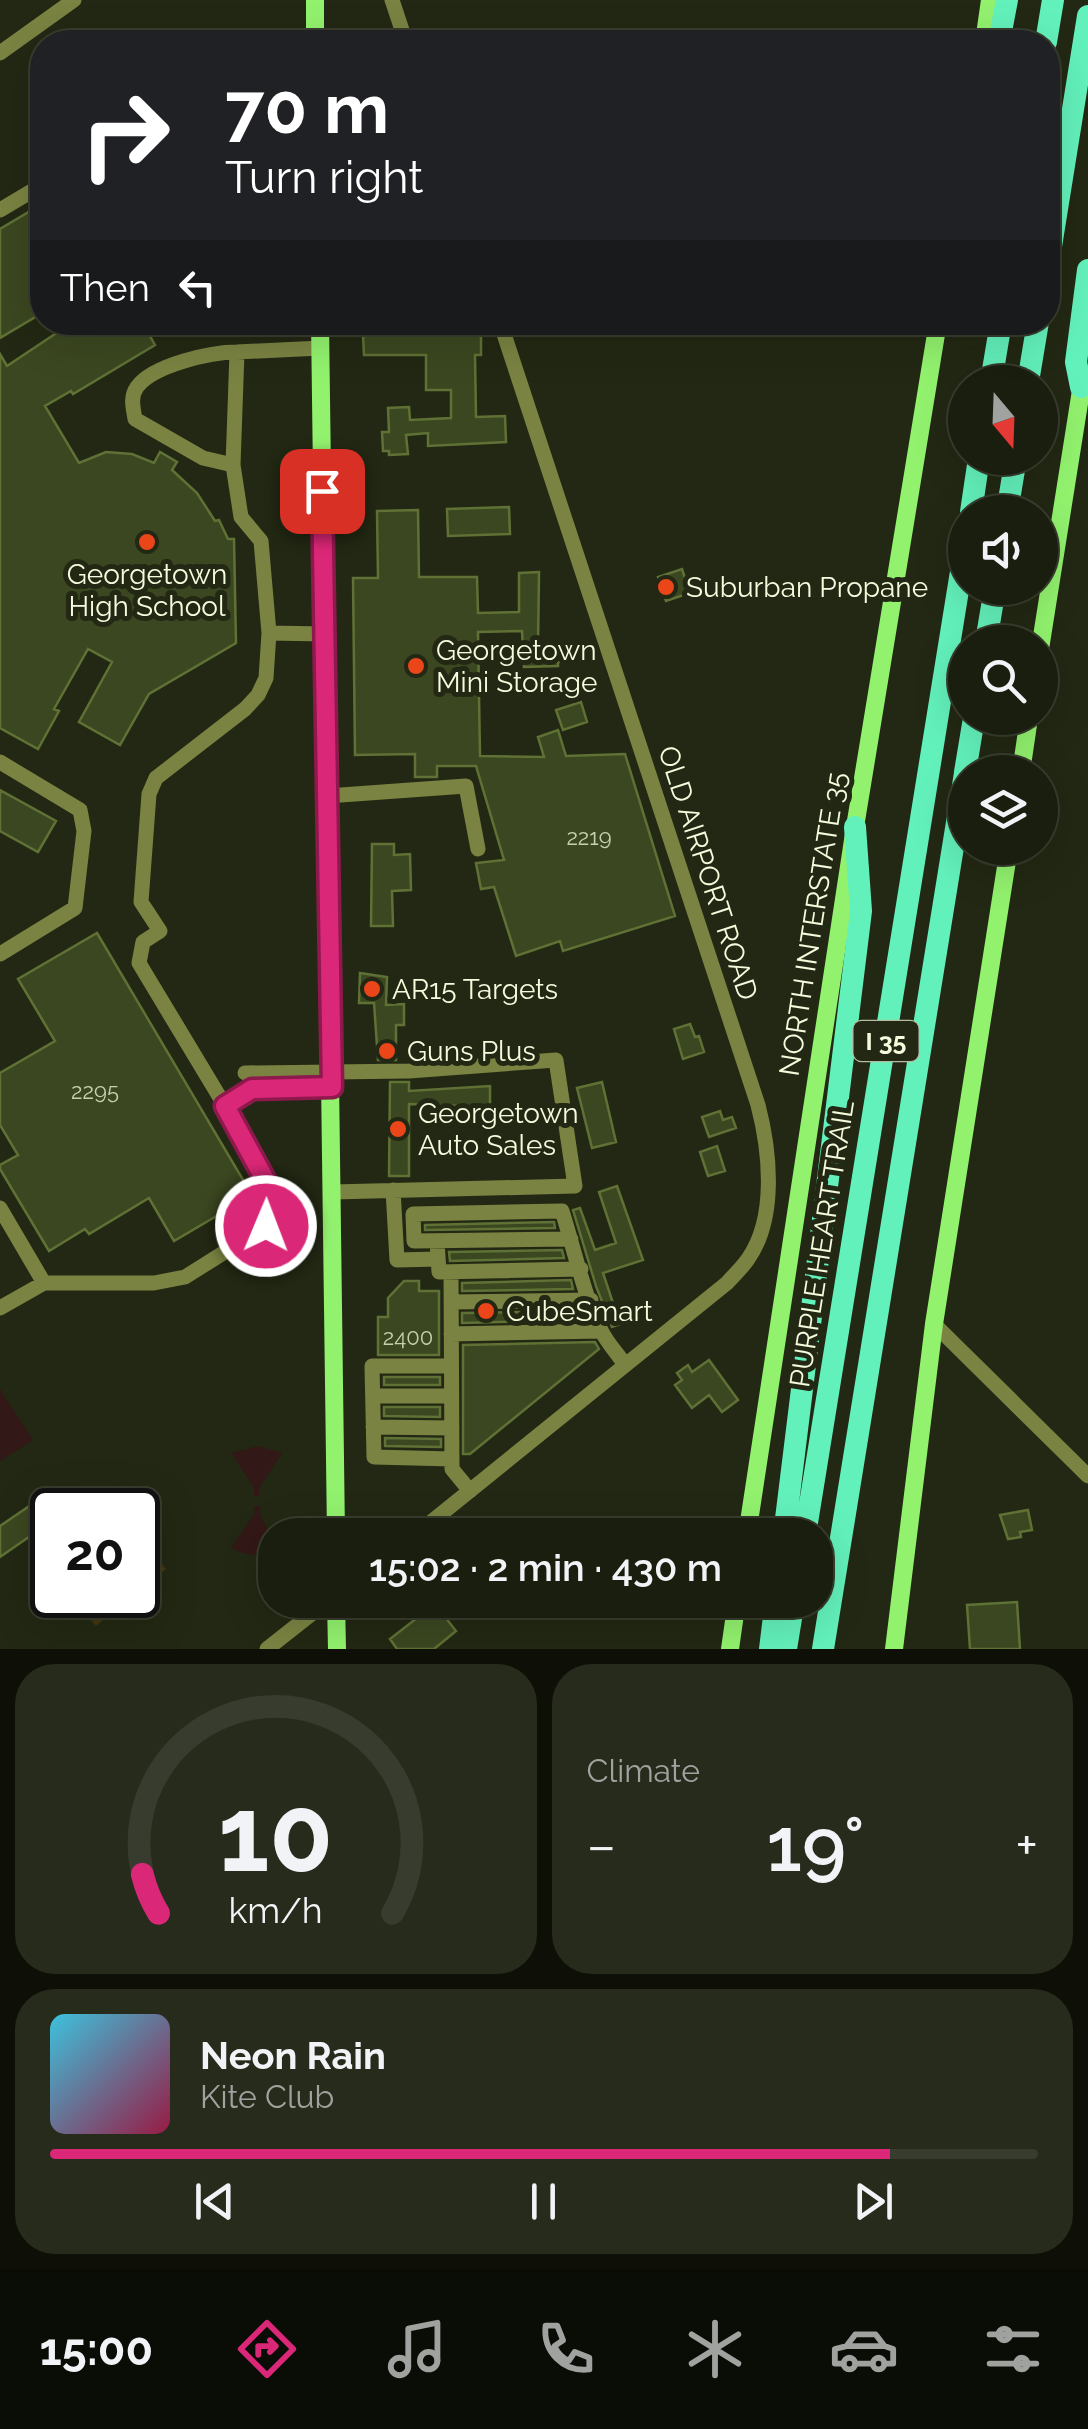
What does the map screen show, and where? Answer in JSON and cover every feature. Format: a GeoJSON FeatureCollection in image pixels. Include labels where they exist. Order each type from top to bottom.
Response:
{"type":"FeatureCollection","features":[{"type":"Feature","properties":{"kind":"highway"},"geometry":{"type":"LineString","coordinates":[[1001,30],[1007,0]]}},
{"type":"Feature","properties":{"kind":"highway"},"geometry":{"type":"LineString","coordinates":[[1048,30],[1052,0]]}},
{"type":"Feature","properties":{"kind":"highway"},"geometry":{"type":"LineString","coordinates":[[1060,190],[1088,16]]}},
{"type":"Feature","properties":{"kind":"highway"},"geometry":{"type":"LineString","coordinates":[[1081,387],[1076,362],[1088,270]]}},
{"type":"Feature","properties":{"kind":"highway"},"geometry":{"type":"LineString","coordinates":[[994,365],[999,335]]}},
{"type":"Feature","properties":{"kind":"highway"},"geometry":{"type":"LineString","coordinates":[[1031,365],[1036,335]]}},
{"type":"Feature","properties":{"kind":"highway","name":"PURPLE HEART TRAIL"},"geometry":{"type":"LineString","coordinates":[[808,1518],[956,605]]}},
{"type":"Feature","properties":{"kind":"highway"},"geometry":{"type":"LineString","coordinates":[[786,1518],[861,910],[854,828]]}},
{"type":"Feature","properties":{"kind":"highway","name":"I 35"},"geometry":{"type":"LineString","coordinates":[[823,1649],[950,865]]}},
{"type":"Feature","properties":{"kind":"highway"},"geometry":{"type":"LineString","coordinates":[[770,1649],[774,1618]]}},
{"type":"Feature","properties":{"kind":"highway"},"geometry":{"type":"LineString","coordinates":[[786,1649],[791,1618]]}},
{"type":"Feature","properties":{"kind":"main road"},"geometry":{"type":"LineString","coordinates":[[314,0],[315,30]]}},
{"type":"Feature","properties":{"kind":"main road"},"geometry":{"type":"LineString","coordinates":[[986,30],[990,0]]}},
{"type":"Feature","properties":{"kind":"main road"},"geometry":{"type":"LineString","coordinates":[[320,335],[336,1518]]}},
{"type":"Feature","properties":{"kind":"main road","name":"NORTH INTERSTATE 35"},"geometry":{"type":"LineString","coordinates":[[750,1518],[854,828],[936,335]]}},
{"type":"Feature","properties":{"kind":"main road"},"geometry":{"type":"LineString","coordinates":[[1044,625],[1088,353]]}},
{"type":"Feature","properties":{"kind":"main road"},"geometry":{"type":"LineString","coordinates":[[894,1649],[934,1324],[1006,865]]}},
{"type":"Feature","properties":{"kind":"main road"},"geometry":{"type":"LineString","coordinates":[[336,1618],[337,1649]]}},
{"type":"Feature","properties":{"kind":"main road"},"geometry":{"type":"LineString","coordinates":[[730,1649],[734,1618]]}},
{"type":"Feature","properties":{"kind":"street"},"geometry":{"type":"LineString","coordinates":[[32,30],[74,0]]}},
{"type":"Feature","properties":{"kind":"street"},"geometry":{"type":"LineString","coordinates":[[392,0],[402,30]]}},
{"type":"Feature","properties":{"kind":"street"},"geometry":{"type":"LineString","coordinates":[[0,53],[30,32]]}},
{"type":"Feature","properties":{"kind":"street"},"geometry":{"type":"LineString","coordinates":[[0,210],[30,192]]}},
{"type":"Feature","properties":{"kind":"street","name":"OLD AIRPORT ROAD"},"geometry":{"type":"LineString","coordinates":[[437,1518],[726,1282],[749,1258],[760,1235],[769,1177],[768,1146],[504,335]]}},
{"type":"Feature","properties":{"kind":"street"},"geometry":{"type":"LineString","coordinates":[[233,465],[203,458],[135,419],[132,398],[139,383],[180,362],[212,352],[320,348]]}},
{"type":"Feature","properties":{"kind":"street"},"geometry":{"type":"LineString","coordinates":[[0,1308],[44,1283],[154,1283],[185,1277],[266,1226],[276,1200],[140,963],[143,942],[160,930],[141,902],[149,794],[156,778],[258,695],[266,678],[269,633],[261,540],[241,517],[233,465],[237,352]]}},
{"type":"Feature","properties":{"kind":"street"},"geometry":{"type":"LineString","coordinates":[[269,633],[325,634]]}},
{"type":"Feature","properties":{"kind":"street"},"geometry":{"type":"LineString","coordinates":[[0,762],[80,810],[84,831],[75,908],[0,954]]}},
{"type":"Feature","properties":{"kind":"street"},"geometry":{"type":"LineString","coordinates":[[328,796],[466,786],[478,849]]}},
{"type":"Feature","properties":{"kind":"street"},"geometry":{"type":"LineString","coordinates":[[225,1106],[248,1081],[332,1079],[556,1060],[575,1186],[333,1192]]}},
{"type":"Feature","properties":{"kind":"street"},"geometry":{"type":"LineString","coordinates":[[392,1190],[397,1260],[438,1258]]}},
{"type":"Feature","properties":{"kind":"street"},"geometry":{"type":"LineString","coordinates":[[0,1208],[44,1283]]}},
{"type":"Feature","properties":{"kind":"street"},"geometry":{"type":"LineString","coordinates":[[571,1239],[414,1241],[413,1214],[562,1211],[601,1331],[625,1365]]}},
{"type":"Feature","properties":{"kind":"street"},"geometry":{"type":"LineString","coordinates":[[437,1241],[439,1272],[581,1269]]}},
{"type":"Feature","properties":{"kind":"street"},"geometry":{"type":"LineString","coordinates":[[451,1272],[452,1469],[470,1491]]}},
{"type":"Feature","properties":{"kind":"street"},"geometry":{"type":"LineString","coordinates":[[451,1302],[591,1300]]}},
{"type":"Feature","properties":{"kind":"street"},"geometry":{"type":"LineString","coordinates":[[934,1324],[1088,1476]]}},
{"type":"Feature","properties":{"kind":"street"},"geometry":{"type":"LineString","coordinates":[[451,1334],[601,1331]]}},
{"type":"Feature","properties":{"kind":"street"},"geometry":{"type":"LineString","coordinates":[[452,1366],[372,1366],[374,1458],[452,1459]]}},
{"type":"Feature","properties":{"kind":"street"},"geometry":{"type":"LineString","coordinates":[[372,1396],[452,1396]]}},
{"type":"Feature","properties":{"kind":"street"},"geometry":{"type":"LineString","coordinates":[[373,1428],[452,1428]]}},
{"type":"Feature","properties":{"kind":"street"},"geometry":{"type":"LineString","coordinates":[[267,1649],[306,1618]]}},
{"type":"Feature","properties":{"kind":"shaded area"},"geometry":{"type":"Polygon","coordinates":[[[0,1389],[33,1440],[0,1461],[0,1389]]]}},
{"type":"Feature","properties":{"kind":"shaded area"},"geometry":{"type":"Polygon","coordinates":[[[258,1446],[282,1453],[259,1488],[259,1496],[254,1496],[254,1488],[231,1453],[258,1446]]]}},
{"type":"Feature","properties":{"kind":"shaded area"},"geometry":{"type":"Polygon","coordinates":[[[254,1506],[259,1506],[258,1554],[231,1548],[255,1513],[254,1506]]]}},
{"type":"Feature","properties":{"kind":"shaded area"},"geometry":{"type":"Polygon","coordinates":[[[89,1618],[106,1618],[96,1626],[89,1618]]]}},
{"type":"Feature","properties":{"kind":"building"},"geometry":{"type":"Polygon","coordinates":[[[30,211],[30,320],[0,338],[0,229],[30,211]]]}},
{"type":"Feature","properties":{"kind":"building","name":"Georgetown High School"},"geometry":{"type":"Polygon","coordinates":[[[54,335],[149,335],[155,345],[73,394],[71,391],[45,406],[79,463],[106,452],[132,454],[154,463],[160,452],[177,462],[172,470],[197,493],[215,521],[219,520],[228,539],[234,539],[236,643],[149,694],[120,745],[79,722],[112,662],[88,649],[54,709],[59,711],[38,749],[0,728],[0,354],[7,366],[54,335]]]}},
{"type":"Feature","properties":{"kind":"building"},"geometry":{"type":"Polygon","coordinates":[[[481,335],[481,355],[475,355],[476,417],[505,416],[506,442],[428,446],[428,433],[406,435],[408,454],[389,455],[389,451],[383,451],[382,432],[389,432],[388,408],[409,407],[410,420],[451,418],[451,390],[426,390],[426,355],[364,355],[363,336],[481,335]]]}},
{"type":"Feature","properties":{"kind":"building"},"geometry":{"type":"Polygon","coordinates":[[[509,507],[510,534],[448,536],[447,509],[509,507]]]}},
{"type":"Feature","properties":{"kind":"building"},"geometry":{"type":"Polygon","coordinates":[[[418,510],[419,577],[477,577],[478,613],[519,612],[519,573],[539,572],[538,647],[565,646],[566,662],[558,662],[558,666],[524,667],[522,631],[478,632],[480,756],[544,757],[538,737],[558,730],[566,756],[625,754],[675,916],[563,951],[560,941],[516,956],[494,887],[481,889],[476,863],[504,860],[476,766],[437,766],[437,777],[415,777],[415,754],[355,755],[353,578],[378,578],[377,511],[418,510]]]}},
{"type":"Feature","properties":{"kind":"building"},"geometry":{"type":"Polygon","coordinates":[[[682,569],[690,593],[666,601],[658,577],[682,569]]]}},
{"type":"Feature","properties":{"kind":"building"},"geometry":{"type":"Polygon","coordinates":[[[581,702],[587,722],[563,730],[556,710],[581,702]]]}},
{"type":"Feature","properties":{"kind":"building"},"geometry":{"type":"Polygon","coordinates":[[[0,790],[56,821],[38,852],[0,831],[0,790]]]}},
{"type":"Feature","properties":{"kind":"building"},"geometry":{"type":"Polygon","coordinates":[[[372,844],[394,844],[394,855],[410,854],[411,890],[392,891],[393,926],[371,926],[372,844]]]}},
{"type":"Feature","properties":{"kind":"building"},"geometry":{"type":"Polygon","coordinates":[[[97,933],[252,1195],[174,1241],[149,1198],[89,1234],[85,1229],[49,1251],[0,1169],[0,1165],[18,1155],[0,1125],[0,1073],[55,1041],[18,979],[97,933]]]}},
{"type":"Feature","properties":{"kind":"building"},"geometry":{"type":"Polygon","coordinates":[[[360,973],[387,977],[386,1005],[404,1004],[404,1025],[396,1025],[396,1060],[378,1060],[374,1003],[359,1003],[360,973]]]}},
{"type":"Feature","properties":{"kind":"building"},"geometry":{"type":"Polygon","coordinates":[[[690,1024],[704,1052],[683,1059],[674,1029],[690,1024]]]}},
{"type":"Feature","properties":{"kind":"building"},"geometry":{"type":"Polygon","coordinates":[[[390,1082],[409,1082],[409,1091],[490,1086],[490,1107],[409,1104],[409,1176],[389,1176],[390,1082]]]}},
{"type":"Feature","properties":{"kind":"building"},"geometry":{"type":"Polygon","coordinates":[[[602,1082],[616,1142],[592,1148],[577,1088],[602,1082]]]}},
{"type":"Feature","properties":{"kind":"building"},"geometry":{"type":"Polygon","coordinates":[[[720,1111],[723,1120],[732,1117],[736,1128],[709,1137],[702,1117],[720,1111]]]}},
{"type":"Feature","properties":{"kind":"building"},"geometry":{"type":"Polygon","coordinates":[[[717,1146],[725,1171],[708,1176],[700,1152],[717,1146]]]}},
{"type":"Feature","properties":{"kind":"building"},"geometry":{"type":"Polygon","coordinates":[[[617,1186],[643,1260],[603,1273],[620,1324],[612,1327],[573,1210],[580,1208],[595,1250],[616,1243],[599,1192],[617,1186]]]}},
{"type":"Feature","properties":{"kind":"building"},"geometry":{"type":"Polygon","coordinates":[[[554,1222],[555,1228],[425,1230],[425,1225],[554,1222]]]}},
{"type":"Feature","properties":{"kind":"building"},"geometry":{"type":"Polygon","coordinates":[[[562,1250],[564,1258],[450,1261],[449,1252],[562,1250]]]}},
{"type":"Feature","properties":{"kind":"building"},"geometry":{"type":"Polygon","coordinates":[[[571,1280],[573,1289],[462,1291],[462,1283],[571,1280]]]}},
{"type":"Feature","properties":{"kind":"building"},"geometry":{"type":"Polygon","coordinates":[[[404,1281],[419,1281],[419,1291],[439,1291],[439,1355],[378,1355],[378,1317],[388,1317],[388,1298],[404,1281]]]}},
{"type":"Feature","properties":{"kind":"building"},"geometry":{"type":"Polygon","coordinates":[[[581,1311],[584,1320],[462,1323],[462,1313],[581,1311]]]}},
{"type":"Feature","properties":{"kind":"building"},"geometry":{"type":"Polygon","coordinates":[[[595,1342],[599,1349],[470,1454],[463,1454],[463,1345],[595,1342]]]}},
{"type":"Feature","properties":{"kind":"building"},"geometry":{"type":"Polygon","coordinates":[[[709,1360],[738,1400],[722,1412],[709,1395],[692,1408],[675,1385],[682,1380],[677,1373],[688,1365],[692,1372],[709,1360]]]}},
{"type":"Feature","properties":{"kind":"building"},"geometry":{"type":"Polygon","coordinates":[[[384,1377],[440,1377],[440,1385],[384,1385],[384,1377]]]}},
{"type":"Feature","properties":{"kind":"building"},"geometry":{"type":"Polygon","coordinates":[[[384,1407],[440,1407],[440,1417],[384,1416],[384,1407]]]}},
{"type":"Feature","properties":{"kind":"building"},"geometry":{"type":"Polygon","coordinates":[[[385,1438],[441,1439],[441,1447],[385,1446],[385,1438]]]}},
{"type":"Feature","properties":{"kind":"building"},"geometry":{"type":"Polygon","coordinates":[[[30,1506],[30,1536],[0,1557],[0,1526],[30,1506]]]}},
{"type":"Feature","properties":{"kind":"building"},"geometry":{"type":"Polygon","coordinates":[[[1028,1510],[1032,1530],[1008,1539],[1000,1515],[1028,1510]]]}},
{"type":"Feature","properties":{"kind":"building"},"geometry":{"type":"Polygon","coordinates":[[[1017,1602],[1020,1649],[970,1649],[967,1605],[1017,1602]]]}},
{"type":"Feature","properties":{"kind":"building"},"geometry":{"type":"Polygon","coordinates":[[[417,1618],[446,1618],[456,1631],[434,1649],[397,1649],[390,1639],[417,1618]]]}},
{"type":"Feature","properties":{"kind":"place","name":"Georgetown High School"},"geometry":{"type":"Point","coordinates":[147,542]}},
{"type":"Feature","properties":{"kind":"place","name":"Suburban Propane"},"geometry":{"type":"Point","coordinates":[666,587]}},
{"type":"Feature","properties":{"kind":"place","name":"Georgetown Mini Storage"},"geometry":{"type":"Point","coordinates":[416,666]}},
{"type":"Feature","properties":{"kind":"place","name":"AR15 Targets"},"geometry":{"type":"Point","coordinates":[372,989]}},
{"type":"Feature","properties":{"kind":"place","name":"Guns Plus"},"geometry":{"type":"Point","coordinates":[387,1051]}},
{"type":"Feature","properties":{"kind":"place","name":"Georgetown Auto Sales"},"geometry":{"type":"Point","coordinates":[398,1129]}},
{"type":"Feature","properties":{"kind":"place","name":"CubeSmart"},"geometry":{"type":"Point","coordinates":[486,1311]}},
{"type":"Feature","properties":{"kind":"route"},"geometry":{"type":"LineString","coordinates":[[266,1226],[276,1200],[225,1106],[252,1089],[332,1087],[322,491]]}}]}
